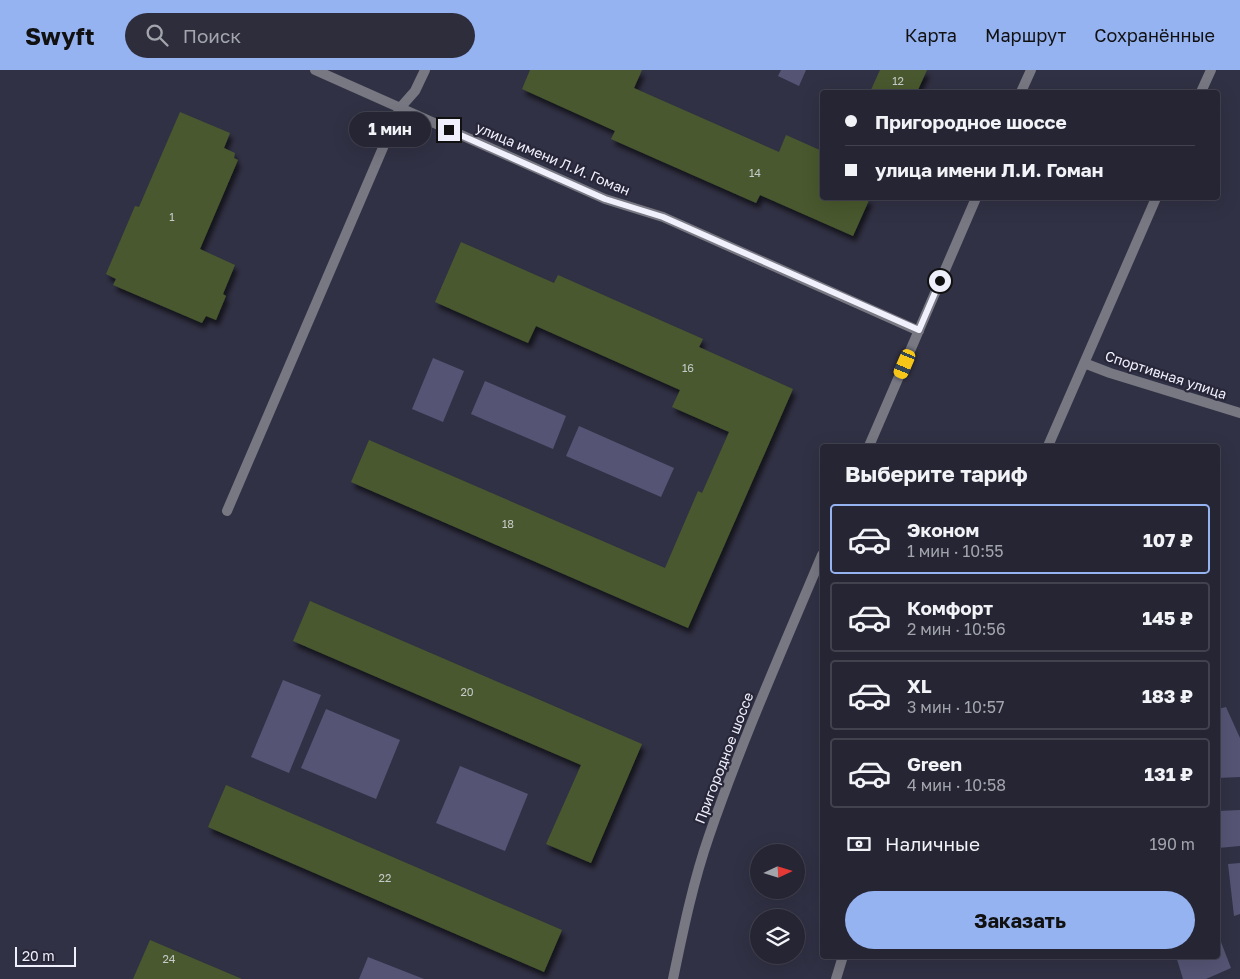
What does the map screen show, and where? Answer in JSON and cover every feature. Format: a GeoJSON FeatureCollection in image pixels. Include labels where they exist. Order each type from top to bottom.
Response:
{"type":"FeatureCollection","features":[{"type":"Feature","properties":{"kind":"street","name":"улица имени Л.И. Гоман"},"geometry":{"type":"LineString","coordinates":[[315,70],[605,199],[663,217],[919,330]]}},
{"type":"Feature","properties":{"kind":"street"},"geometry":{"type":"LineString","coordinates":[[227,511],[400,108],[416,91],[424,70]]}},
{"type":"Feature","properties":{"kind":"street"},"geometry":{"type":"LineString","coordinates":[[1022,90],[1031,70]]}},
{"type":"Feature","properties":{"kind":"street"},"geometry":{"type":"LineString","coordinates":[[1202,90],[1211,70]]}},
{"type":"Feature","properties":{"kind":"street"},"geometry":{"type":"LineString","coordinates":[[870,444],[975,200]]}},
{"type":"Feature","properties":{"kind":"street"},"geometry":{"type":"LineString","coordinates":[[1049,444],[1155,200]]}},
{"type":"Feature","properties":{"kind":"street","name":"Спортивная улица"},"geometry":{"type":"LineString","coordinates":[[1084,363],[1110,373],[1240,413]]}},
{"type":"Feature","properties":{"kind":"street","name":"Пригородное шоссе"},"geometry":{"type":"LineString","coordinates":[[673,979],[683,929],[708,837],[755,712],[820,560]]}},
{"type":"Feature","properties":{"kind":"street"},"geometry":{"type":"LineString","coordinates":[[836,979],[841,959]]}},
{"type":"Feature","properties":{"kind":"shaded area"},"geometry":{"type":"Polygon","coordinates":[[[781,70],[806,70],[799,86],[778,76],[781,70]]]}},
{"type":"Feature","properties":{"kind":"shaded area"},"geometry":{"type":"Polygon","coordinates":[[[433,358],[464,371],[443,422],[412,409],[433,358]]]}},
{"type":"Feature","properties":{"kind":"shaded area"},"geometry":{"type":"Polygon","coordinates":[[[485,381],[566,416],[553,449],[471,414],[485,381]]]}},
{"type":"Feature","properties":{"kind":"shaded area"},"geometry":{"type":"Polygon","coordinates":[[[579,426],[674,468],[661,497],[566,456],[579,426]]]}},
{"type":"Feature","properties":{"kind":"shaded area"},"geometry":{"type":"Polygon","coordinates":[[[283,680],[321,695],[289,773],[251,757],[283,680]]]}},
{"type":"Feature","properties":{"kind":"shaded area"},"geometry":{"type":"Polygon","coordinates":[[[1226,707],[1240,738],[1240,777],[1220,778],[1220,708],[1226,707]]]}},
{"type":"Feature","properties":{"kind":"shaded area"},"geometry":{"type":"Polygon","coordinates":[[[326,709],[400,740],[376,799],[301,768],[326,709]]]}},
{"type":"Feature","properties":{"kind":"shaded area"},"geometry":{"type":"Polygon","coordinates":[[[460,766],[528,794],[505,851],[436,823],[460,766]]]}},
{"type":"Feature","properties":{"kind":"shaded area"},"geometry":{"type":"Polygon","coordinates":[[[1240,810],[1240,846],[1220,848],[1220,811],[1240,810]]]}},
{"type":"Feature","properties":{"kind":"shaded area"},"geometry":{"type":"Polygon","coordinates":[[[1240,863],[1240,914],[1234,916],[1228,864],[1240,863]]]}},
{"type":"Feature","properties":{"kind":"shaded area"},"geometry":{"type":"Polygon","coordinates":[[[1220,942],[1231,968],[1206,979],[1183,979],[1177,959],[1220,959],[1220,942]]]}},
{"type":"Feature","properties":{"kind":"shaded area"},"geometry":{"type":"Polygon","coordinates":[[[368,957],[424,979],[359,979],[368,957]]]}},
{"type":"Feature","properties":{"kind":"building"},"geometry":{"type":"Polygon","coordinates":[[[530,70],[642,70],[634,88],[779,152],[786,135],[820,150],[820,200],[869,200],[853,236],[760,195],[756,203],[611,139],[615,131],[522,89],[530,70]]]}},
{"type":"Feature","properties":{"kind":"building"},"geometry":{"type":"Polygon","coordinates":[[[880,70],[927,70],[918,90],[871,90],[880,70]]]}},
{"type":"Feature","properties":{"kind":"building"},"geometry":{"type":"Polygon","coordinates":[[[180,112],[230,133],[224,148],[235,153],[234,158],[238,160],[200,249],[235,265],[223,294],[226,296],[216,320],[206,316],[202,323],[113,285],[116,279],[106,274],[135,206],[139,207],[180,112]]]}},
{"type":"Feature","properties":{"kind":"building"},"geometry":{"type":"Polygon","coordinates":[[[461,242],[554,283],[558,275],[703,339],[699,347],[793,389],[688,628],[351,482],[369,440],[665,568],[698,491],[702,493],[729,432],[672,407],[680,390],[536,326],[528,343],[435,302],[461,242]]]}},
{"type":"Feature","properties":{"kind":"building"},"geometry":{"type":"Polygon","coordinates":[[[310,601],[642,744],[591,863],[546,844],[581,765],[293,641],[310,601]]]}},
{"type":"Feature","properties":{"kind":"building"},"geometry":{"type":"Polygon","coordinates":[[[226,785],[562,930],[544,972],[208,827],[226,785]]]}},
{"type":"Feature","properties":{"kind":"building"},"geometry":{"type":"Polygon","coordinates":[[[150,940],[242,979],[133,979],[150,940]]]}},
{"type":"Feature","properties":{"kind":"route"},"geometry":{"type":"LineString","coordinates":[[449,130],[605,199],[663,217],[919,330],[940,281]]}}]}
